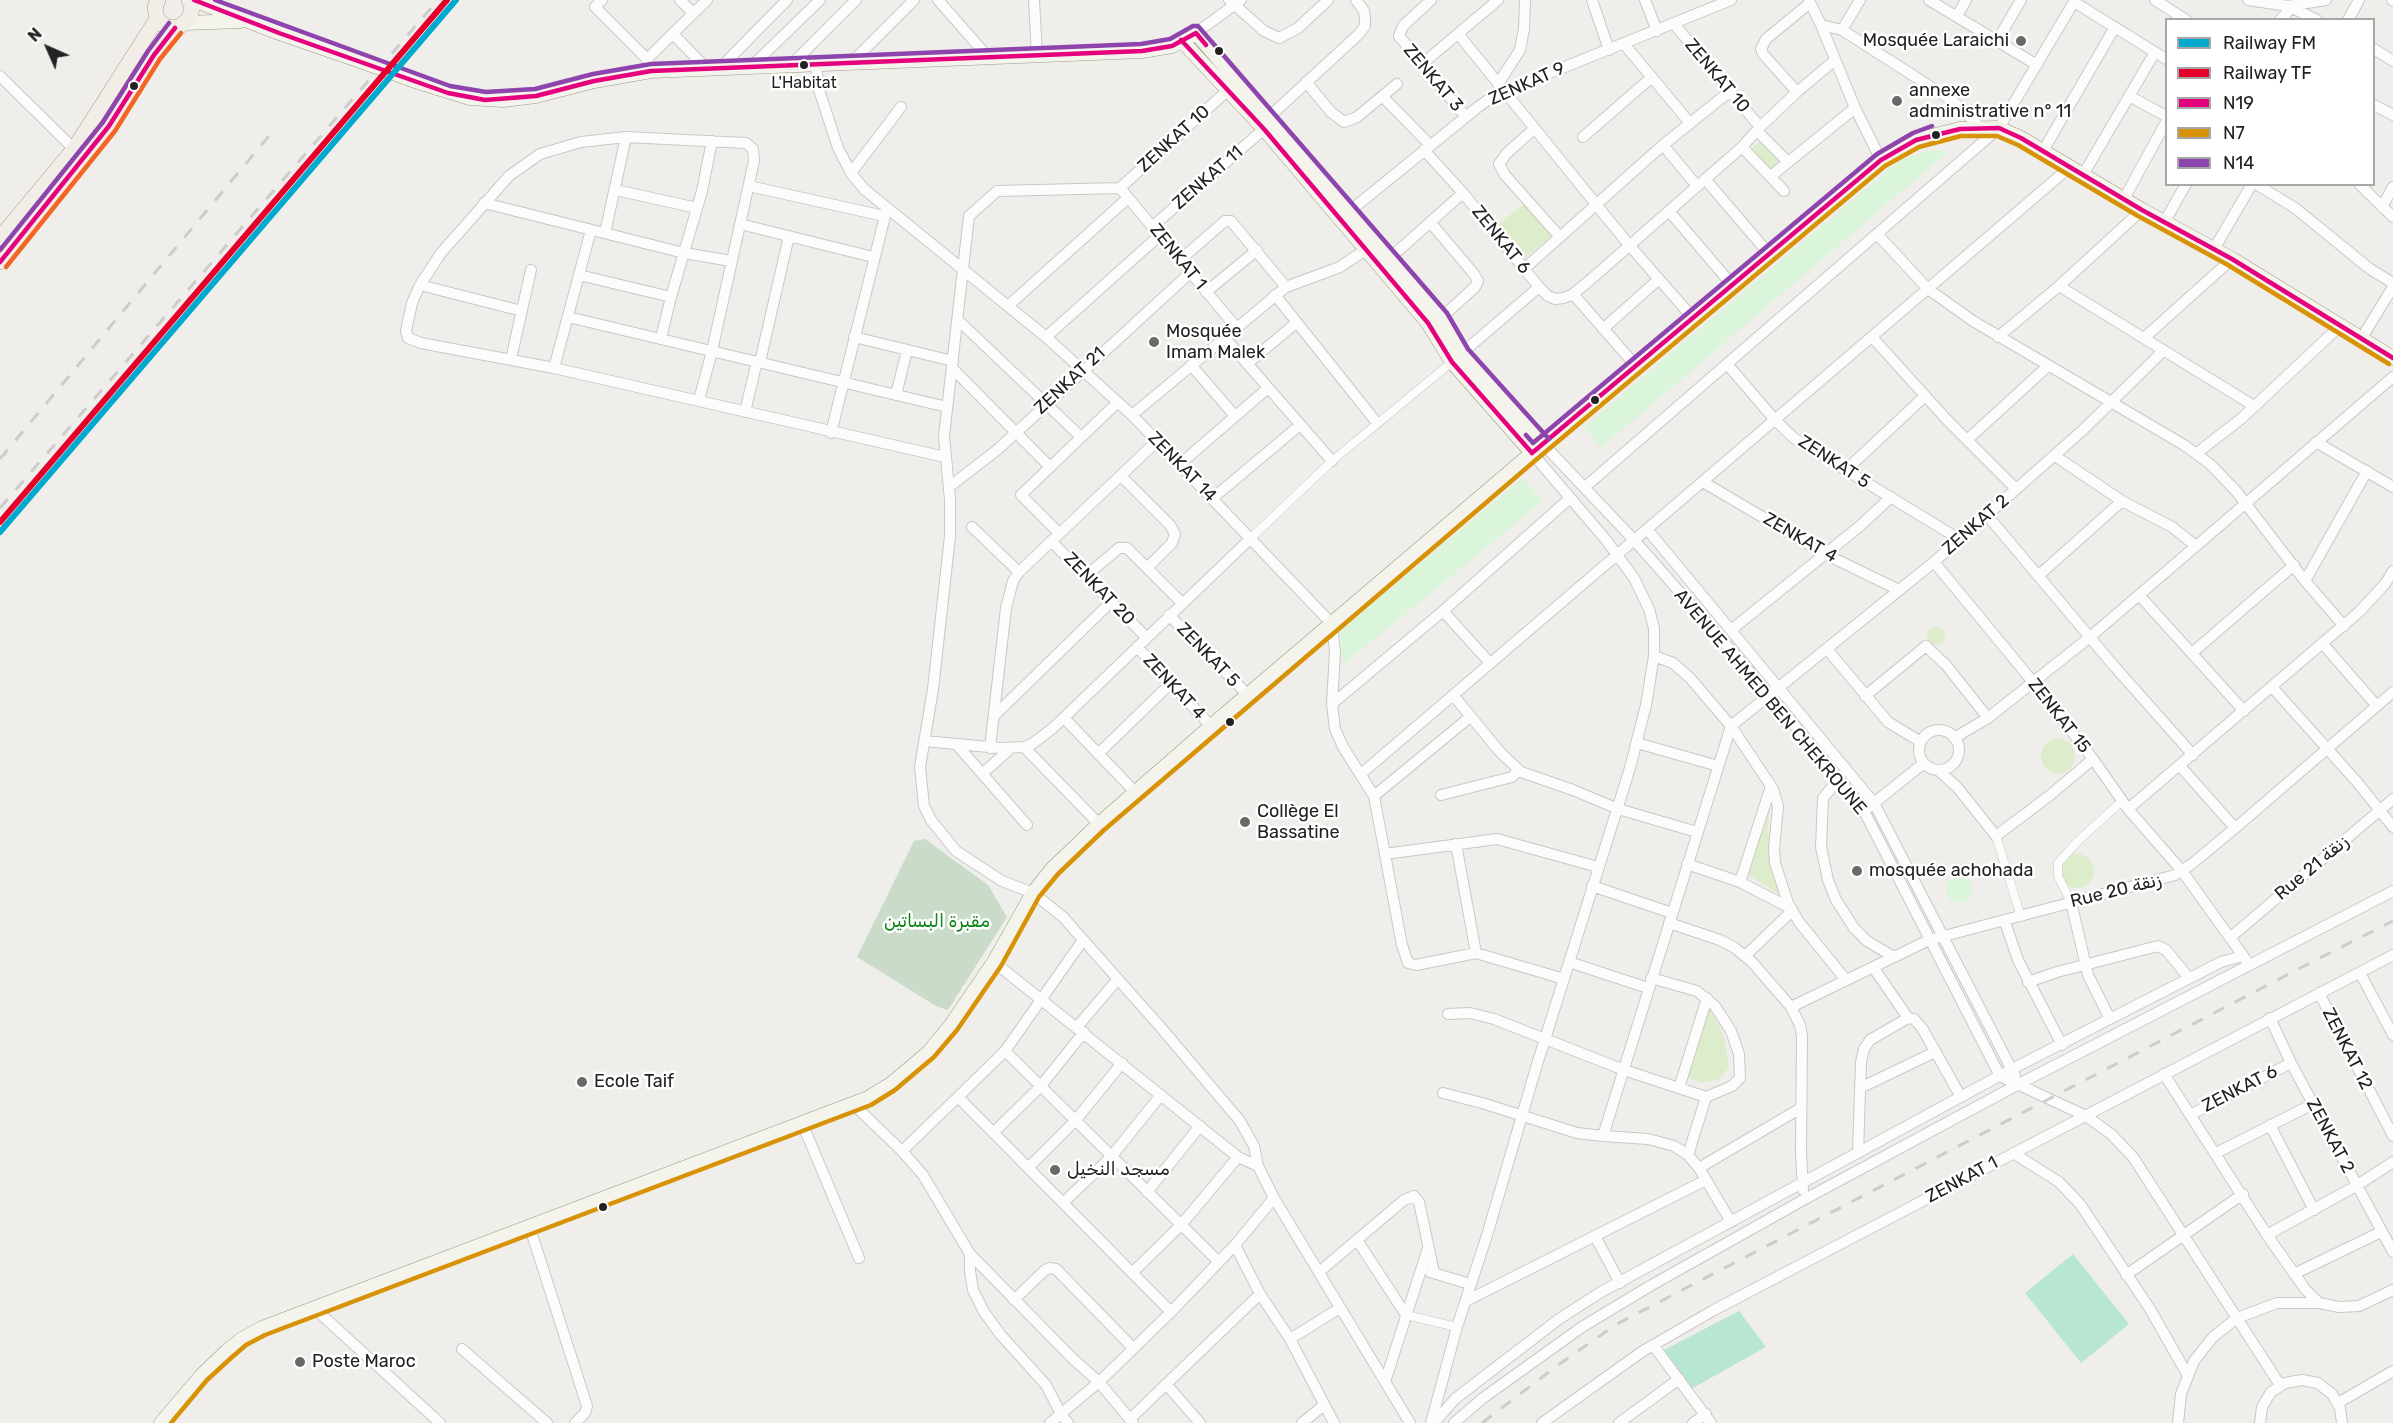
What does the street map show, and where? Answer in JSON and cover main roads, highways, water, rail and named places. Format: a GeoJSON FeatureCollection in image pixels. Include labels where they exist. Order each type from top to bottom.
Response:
{"type":"FeatureCollection","features":[{"type":"Feature","properties":{"kind":"main road"},"geometry":{"type":"LineString","coordinates":[[158,0],[155,7],[157,19],[165,26],[249,21]]}},
{"type":"Feature","properties":{"kind":"main road"},"geometry":{"type":"LineString","coordinates":[[0,262],[97,142],[154,55],[191,14],[189,0]]}},
{"type":"Feature","properties":{"kind":"main road"},"geometry":{"type":"LineString","coordinates":[[194,0],[412,80],[471,98],[503,100],[537,96],[649,65],[713,68],[790,66],[1149,50],[1172,46],[1181,40]]}},
{"type":"Feature","properties":{"kind":"main road"},"geometry":{"type":"LineString","coordinates":[[225,0],[249,21]]}},
{"type":"Feature","properties":{"kind":"main road"},"geometry":{"type":"LineString","coordinates":[[0,238],[74,149],[157,19]]}},
{"type":"Feature","properties":{"kind":"main road","name":"AVENUE AHMED BEN CHEKROUNE"},"geometry":{"type":"LineString","coordinates":[[1266,123],[1228,90],[1181,40],[1196,33],[1266,123],[1371,246],[1428,323],[1532,453]]}},
{"type":"Feature","properties":{"kind":"main road"},"geometry":{"type":"LineString","coordinates":[[161,1423],[202,1375],[242,1339],[262,1328],[853,1104],[891,1084],[929,1052],[994,962],[1033,893],[1052,868],[1099,824],[1532,453],[1881,160],[1927,136],[1980,127],[1999,128],[2043,150],[2142,210],[2165,220],[2232,259],[2393,358]]}},
{"type":"Feature","properties":{"kind":"main road","name":"AVENUE AHMED BEN CHEKROUNE"},"geometry":{"type":"LineString","coordinates":[[1371,246],[1390,258],[1441,318],[1457,358],[1543,444]]}},
{"type":"Feature","properties":{"kind":"railway"},"geometry":{"type":"LineString","coordinates":[[0,508],[438,0]]}},
{"type":"Feature","properties":{"kind":"railway"},"geometry":{"type":"LineString","coordinates":[[0,459],[273,131]]}},
{"type":"Feature","properties":{"kind":"railway"},"geometry":{"type":"LineString","coordinates":[[1482,1423],[1558,1365],[1617,1324],[2393,921]]}},
{"type":"Feature","properties":{"kind":"rail line","name":"TF"},"geometry":{"type":"LineString","coordinates":[[0,522],[447,0]]}},
{"type":"Feature","properties":{"kind":"rail line","name":"FM"},"geometry":{"type":"LineString","coordinates":[[0,532],[456,0]]}},
{"type":"Feature","properties":{"kind":"place","name":"Mosquée Laraichi"},"geometry":{"type":"Point","coordinates":[2021,41]}},
{"type":"Feature","properties":{"kind":"place","name":"L'Habitat"},"geometry":{"type":"Point","coordinates":[804,65]}},
{"type":"Feature","properties":{"kind":"place","name":"annexe administrative n° 11"},"geometry":{"type":"Point","coordinates":[1897,101]}},
{"type":"Feature","properties":{"kind":"place","name":"Mosquée Imam Malek"},"geometry":{"type":"Point","coordinates":[1154,342]}},
{"type":"Feature","properties":{"kind":"place","name":"Collège El Bassatine"},"geometry":{"type":"Point","coordinates":[1245,822]}},
{"type":"Feature","properties":{"kind":"place","name":"mosquée achohada"},"geometry":{"type":"Point","coordinates":[1857,871]}},
{"type":"Feature","properties":{"kind":"place","name":"Ecole Taif"},"geometry":{"type":"Point","coordinates":[582,1082]}},
{"type":"Feature","properties":{"kind":"place","name":"مسجد النخيل"},"geometry":{"type":"Point","coordinates":[1055,1170]}},
{"type":"Feature","properties":{"kind":"place","name":"Poste Maroc"},"geometry":{"type":"Point","coordinates":[300,1362]}},
{"type":"Feature","properties":{"kind":"park label","name":"مقبرة البساتين"},"geometry":{"type":"Point","coordinates":[937,922]}}]}
